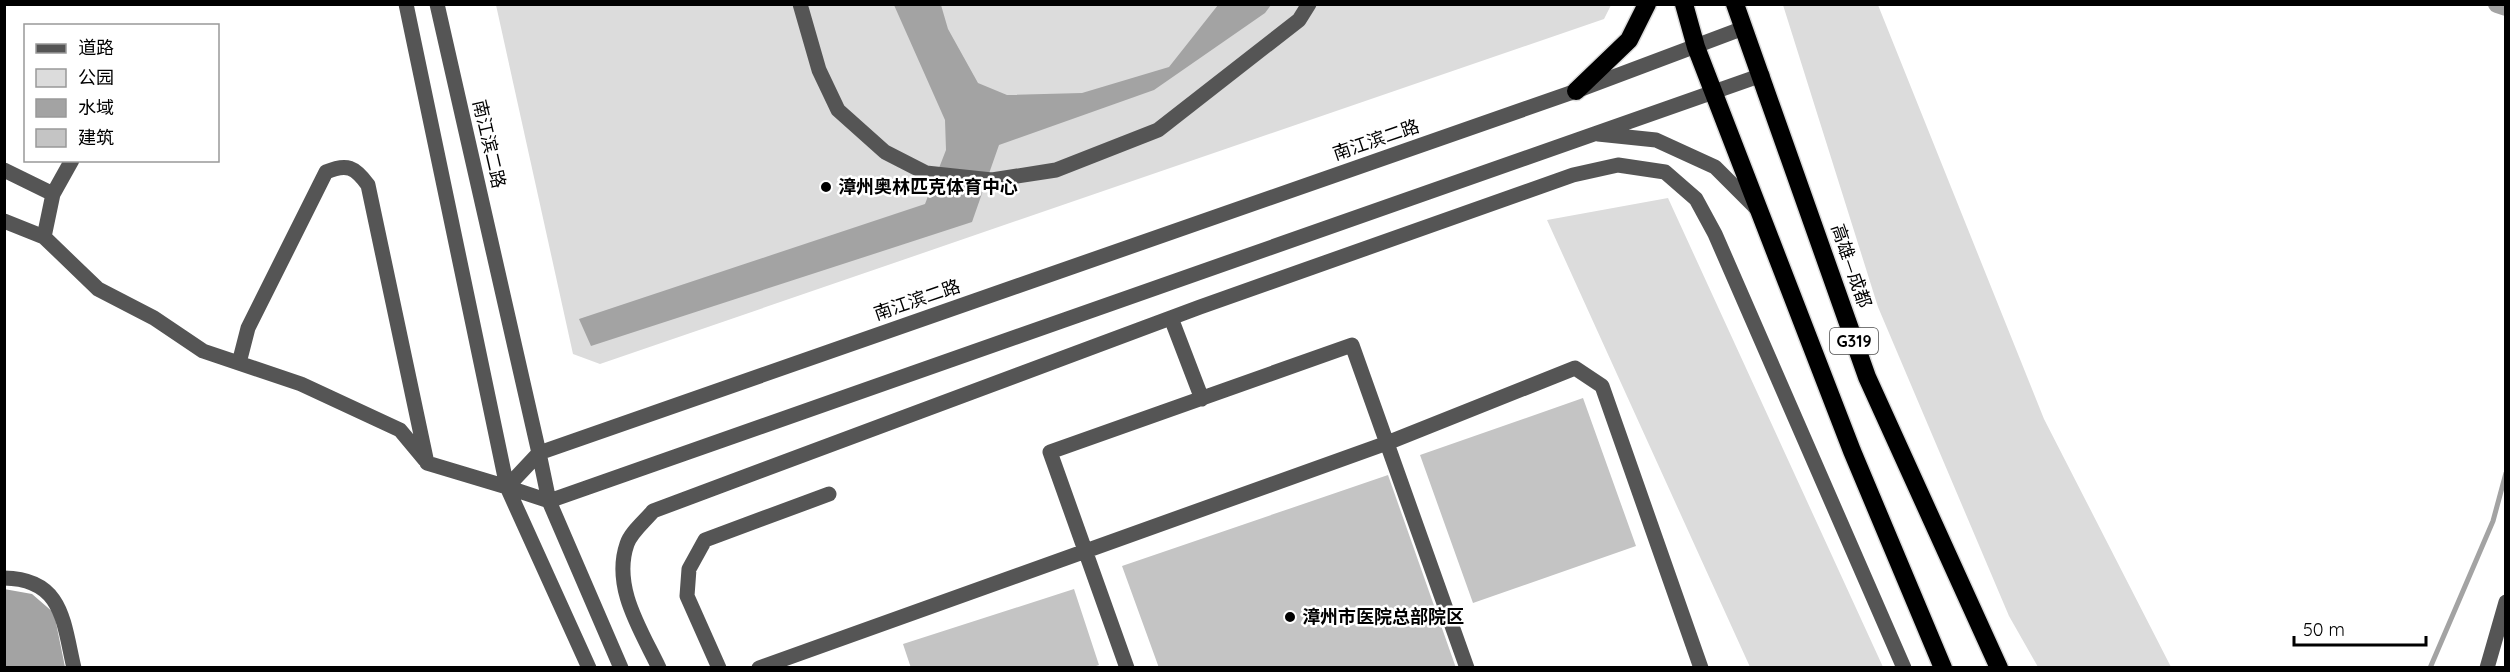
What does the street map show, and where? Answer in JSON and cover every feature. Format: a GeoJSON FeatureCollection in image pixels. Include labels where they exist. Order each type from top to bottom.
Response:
{"type":"FeatureCollection","features":[{"type":"Feature","properties":{"kind":"highway"},"geometry":{"type":"LineString","coordinates":[[1576,91],[1629,40],[1647,4]]}},
{"type":"Feature","properties":{"kind":"highway","name":"G319"},"geometry":{"type":"LineString","coordinates":[[1684,4],[1712,91],[1852,452],[1943,668]]}},
{"type":"Feature","properties":{"kind":"highway","name":"高雄—成都"},"geometry":{"type":"LineString","coordinates":[[1735,4],[1867,377],[1999,668]]}},
{"type":"Feature","properties":{"kind":"street"},"geometry":{"type":"LineString","coordinates":[[406,4],[507,487],[589,668]]}},
{"type":"Feature","properties":{"kind":"street","name":"南江滨二路"},"geometry":{"type":"LineString","coordinates":[[437,4],[539,453],[1576,91],[1742,28]]}},
{"type":"Feature","properties":{"kind":"street"},"geometry":{"type":"LineString","coordinates":[[800,4],[819,70],[838,110],[885,152],[926,173],[992,180],[1056,170],[1158,130],[1299,20],[1309,4]]}},
{"type":"Feature","properties":{"kind":"street"},"geometry":{"type":"LineString","coordinates":[[4,221],[44,237],[98,289],[154,318],[203,351],[301,384],[400,430],[427,463],[549,501],[1762,75]]}},
{"type":"Feature","properties":{"kind":"street"},"geometry":{"type":"LineString","coordinates":[[1592,133],[1656,140],[1715,167],[1759,212]]}},
{"type":"Feature","properties":{"kind":"street"},"geometry":{"type":"LineString","coordinates":[[44,237],[53,194],[71,162]]}},
{"type":"Feature","properties":{"kind":"street"},"geometry":{"type":"LineString","coordinates":[[659,668],[626,595],[622,565],[628,542],[653,511],[1171,318],[1573,175],[1618,165],[1665,172],[1696,199],[1715,234],[1904,668]]}},
{"type":"Feature","properties":{"kind":"street"},"geometry":{"type":"LineString","coordinates":[[239,363],[248,328],[326,172],[340,166],[358,171],[368,185],[427,463]]}},
{"type":"Feature","properties":{"kind":"street"},"geometry":{"type":"LineString","coordinates":[[4,170],[53,194]]}},
{"type":"Feature","properties":{"kind":"street"},"geometry":{"type":"LineString","coordinates":[[1171,318],[1202,399]]}},
{"type":"Feature","properties":{"kind":"street"},"geometry":{"type":"LineString","coordinates":[[1127,668],[1050,452],[1352,345],[1467,668]]}},
{"type":"Feature","properties":{"kind":"street"},"geometry":{"type":"LineString","coordinates":[[759,668],[1387,443],[1575,368],[1602,386],[1701,668]]}},
{"type":"Feature","properties":{"kind":"street"},"geometry":{"type":"LineString","coordinates":[[507,487],[539,453]]}},
{"type":"Feature","properties":{"kind":"street"},"geometry":{"type":"LineString","coordinates":[[539,453],[549,501],[621,668]]}},
{"type":"Feature","properties":{"kind":"street"},"geometry":{"type":"LineString","coordinates":[[719,668],[687,596],[689,569],[705,540],[830,494]]}},
{"type":"Feature","properties":{"kind":"street"},"geometry":{"type":"LineString","coordinates":[[4,578],[22,578],[48,590],[61,610],[74,668]]}},
{"type":"Feature","properties":{"kind":"street"},"geometry":{"type":"LineString","coordinates":[[2487,668],[2505,602]]}},
{"type":"Feature","properties":{"kind":"green space","name":"漳州奥林匹克体育中心"},"geometry":{"type":"Polygon","coordinates":[[[496,5],[1611,5],[1604,19],[600,364],[573,354],[496,5]]]}},
{"type":"Feature","properties":{"kind":"green space"},"geometry":{"type":"Polygon","coordinates":[[[1783,5],[1878,5],[2044,419],[2171,667],[2038,667],[2009,616],[1878,307],[1783,5]]]}},
{"type":"Feature","properties":{"kind":"green space"},"geometry":{"type":"Polygon","coordinates":[[[1668,198],[1883,667],[1750,667],[1547,220],[1668,198]]]}},
{"type":"Feature","properties":{"kind":"water"},"geometry":{"type":"Polygon","coordinates":[[[894,5],[941,5],[948,29],[978,83],[1007,95],[1082,93],[1169,67],[1218,5],[1271,5],[1265,13],[1154,90],[999,145],[972,222],[591,346],[579,319],[925,204],[946,150],[945,120],[894,5]]]}},
{"type":"Feature","properties":{"kind":"water"},"geometry":{"type":"Polygon","coordinates":[[[4,589],[32,594],[54,613],[65,667],[5,667],[4,589]]]}},
{"type":"Feature","properties":{"kind":"building"},"geometry":{"type":"Polygon","coordinates":[[[1583,398],[1636,546],[1473,603],[1420,455],[1583,398]]]}},
{"type":"Feature","properties":{"kind":"building","name":"漳州市医院总部院区"},"geometry":{"type":"Polygon","coordinates":[[[1388,475],[1456,668],[1159,668],[1122,566],[1388,475]]]}},
{"type":"Feature","properties":{"kind":"building"},"geometry":{"type":"Polygon","coordinates":[[[1074,589],[1099,665],[1090,668],[911,668],[903,644],[1074,589]]]}},
{"type":"Feature","properties":{"kind":"waterway"},"geometry":{"type":"LineString","coordinates":[[2497,4],[2506,7]]}},
{"type":"Feature","properties":{"kind":"waterway"},"geometry":{"type":"LineString","coordinates":[[2430,668],[2493,521],[2506,473]]}},
{"type":"Feature","properties":{"kind":"place","name":"漳州奥林匹克体育中心"},"geometry":{"type":"Point","coordinates":[826,187]}},
{"type":"Feature","properties":{"kind":"place","name":"漳州市医院总部院区"},"geometry":{"type":"Point","coordinates":[1290,617]}}]}
